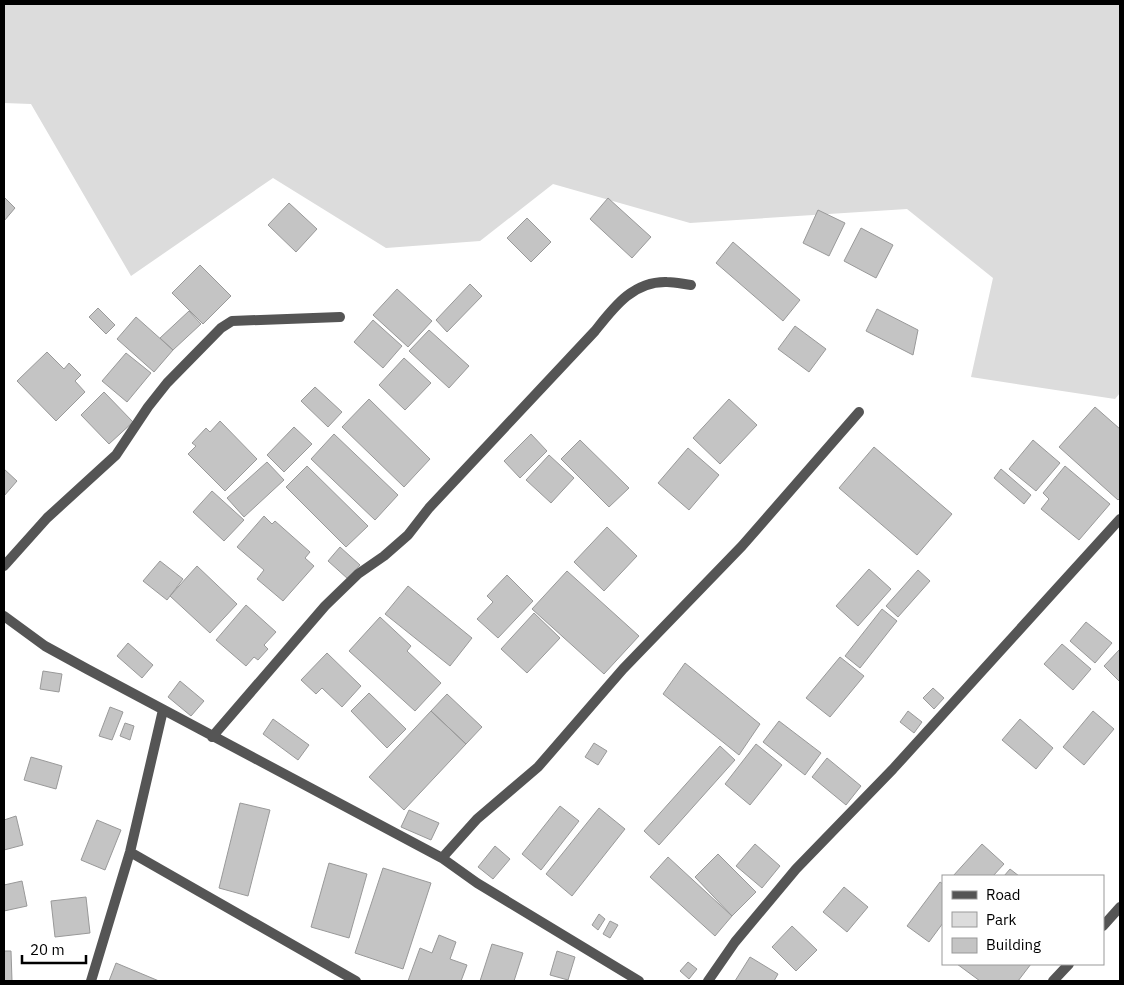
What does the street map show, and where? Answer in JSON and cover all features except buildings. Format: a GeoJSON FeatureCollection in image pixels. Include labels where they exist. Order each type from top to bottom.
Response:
{"type":"FeatureCollection","features":[{"type":"Feature","properties":{"kind":"street"},"geometry":{"type":"LineString","coordinates":[[212,737],[325,606],[358,574],[384,556],[408,535],[429,508],[595,330],[620,300],[651,283],[668,282],[691,285]]}},
{"type":"Feature","properties":{"kind":"street"},"geometry":{"type":"LineString","coordinates":[[4,566],[47,518],[116,455],[162,389],[220,328],[232,321],[340,317]]}},
{"type":"Feature","properties":{"kind":"street"},"geometry":{"type":"LineString","coordinates":[[442,858],[477,819],[538,767],[623,669],[742,546],[859,412]]}},
{"type":"Feature","properties":{"kind":"street"},"geometry":{"type":"LineString","coordinates":[[708,981],[735,942],[796,869],[893,769],[1120,520]]}},
{"type":"Feature","properties":{"kind":"street"},"geometry":{"type":"LineString","coordinates":[[4,616],[45,646],[212,737],[442,858],[477,883],[639,981]]}},
{"type":"Feature","properties":{"kind":"street"},"geometry":{"type":"LineString","coordinates":[[91,981],[130,852],[163,710]]}},
{"type":"Feature","properties":{"kind":"street"},"geometry":{"type":"LineString","coordinates":[[130,852],[356,981]]}},
{"type":"Feature","properties":{"kind":"street"},"geometry":{"type":"LineString","coordinates":[[1104,925],[1120,907]]}},
{"type":"Feature","properties":{"kind":"street"},"geometry":{"type":"LineString","coordinates":[[1053,981],[1068,965]]}},
{"type":"Feature","properties":{"kind":"green space"},"geometry":{"type":"Polygon","coordinates":[[[4,4],[1120,4],[1120,393],[1115,399],[971,377],[993,278],[907,209],[690,223],[553,184],[480,241],[386,248],[273,178],[131,276],[31,104],[4,103],[4,4]]]}}]}
